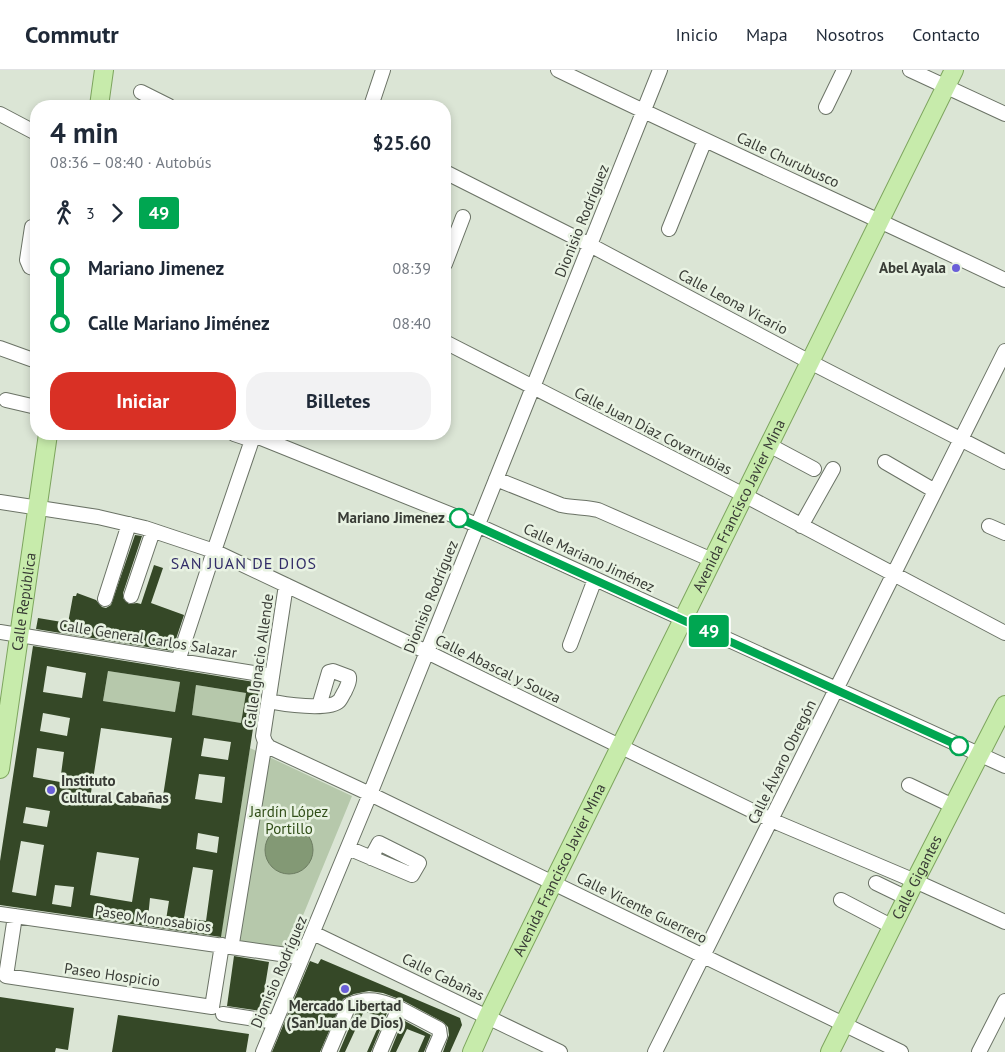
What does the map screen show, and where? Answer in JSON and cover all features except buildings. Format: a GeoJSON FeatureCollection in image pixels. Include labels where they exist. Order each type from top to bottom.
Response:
{"type":"FeatureCollection","features":[{"type":"Feature","properties":{"kind":"main road"},"geometry":{"type":"LineString","coordinates":[[100,100],[104,70]]}},
{"type":"Feature","properties":{"kind":"main road","name":"Avenida Francisco Javier Mina"},"geometry":{"type":"LineString","coordinates":[[472,1052],[552,883],[950,78]]}},
{"type":"Feature","properties":{"kind":"main road","name":"Calle República"},"geometry":{"type":"LineString","coordinates":[[0,764],[47,440]]}},
{"type":"Feature","properties":{"kind":"main road","name":"Calle Gigantes"},"geometry":{"type":"LineString","coordinates":[[830,1052],[1005,705]]}},
{"type":"Feature","properties":{"kind":"street"},"geometry":{"type":"LineString","coordinates":[[373,100],[383,70]]}},
{"type":"Feature","properties":{"kind":"street","name":"Calle Churubusco"},"geometry":{"type":"LineString","coordinates":[[558,70],[643,112],[880,220],[1005,280]]}},
{"type":"Feature","properties":{"kind":"street","name":"Dionisio Rodríguez"},"geometry":{"type":"LineString","coordinates":[[263,1052],[370,794],[660,70]]}},
{"type":"Feature","properties":{"kind":"street"},"geometry":{"type":"LineString","coordinates":[[826,108],[844,70]]}},
{"type":"Feature","properties":{"kind":"street"},"geometry":{"type":"LineString","coordinates":[[910,70],[950,78],[1005,114]]}},
{"type":"Feature","properties":{"kind":"street"},"geometry":{"type":"LineString","coordinates":[[141,92],[157,100]]}},
{"type":"Feature","properties":{"kind":"street"},"geometry":{"type":"LineString","coordinates":[[0,114],[30,130]]}},
{"type":"Feature","properties":{"kind":"street"},"geometry":{"type":"LineString","coordinates":[[669,228],[704,140]]}},
{"type":"Feature","properties":{"kind":"street","name":"Calle Leona Vicario"},"geometry":{"type":"LineString","coordinates":[[451,175],[590,245],[810,362],[962,438],[1005,462]]}},
{"type":"Feature","properties":{"kind":"street"},"geometry":{"type":"LineString","coordinates":[[451,247],[462,217]]}},
{"type":"Feature","properties":{"kind":"street"},"geometry":{"type":"LineString","coordinates":[[30,240],[27,260],[30,267]]}},
{"type":"Feature","properties":{"kind":"street","name":"Calle Juan Díaz Covarrubias"},"geometry":{"type":"LineString","coordinates":[[451,345],[744,495],[1005,633]]}},
{"type":"Feature","properties":{"kind":"street"},"geometry":{"type":"LineString","coordinates":[[0,348],[30,359]]}},
{"type":"Feature","properties":{"kind":"street","name":"Calle Álvaro Obregón"},"geometry":{"type":"LineString","coordinates":[[655,1052],[1005,351]]}},
{"type":"Feature","properties":{"kind":"street"},"geometry":{"type":"LineString","coordinates":[[6,400],[30,405]]}},
{"type":"Feature","properties":{"kind":"street"},"geometry":{"type":"LineString","coordinates":[[178,661],[253,440]]}},
{"type":"Feature","properties":{"kind":"street","name":"Calle Mariano Jiménez"},"geometry":{"type":"LineString","coordinates":[[266,440],[477,525],[1005,766]]}},
{"type":"Feature","properties":{"kind":"street"},"geometry":{"type":"LineString","coordinates":[[769,445],[814,469]]}},
{"type":"Feature","properties":{"kind":"street"},"geometry":{"type":"LineString","coordinates":[[885,462],[935,491]]}},
{"type":"Feature","properties":{"kind":"street"},"geometry":{"type":"LineString","coordinates":[[801,526],[833,469]]}},
{"type":"Feature","properties":{"kind":"street"},"geometry":{"type":"LineString","coordinates":[[496,479],[561,505],[598,510],[712,560]]}},
{"type":"Feature","properties":{"kind":"street","name":"Calle Abascal y Souza"},"geometry":{"type":"LineString","coordinates":[[0,502],[98,517],[153,531],[214,551],[427,652],[771,820],[915,881],[1005,922]]}},
{"type":"Feature","properties":{"kind":"street"},"geometry":{"type":"LineString","coordinates":[[105,599],[128,524]]}},
{"type":"Feature","properties":{"kind":"street"},"geometry":{"type":"LineString","coordinates":[[989,526],[1005,534]]}},
{"type":"Feature","properties":{"kind":"street"},"geometry":{"type":"LineString","coordinates":[[131,596],[153,531]]}},
{"type":"Feature","properties":{"kind":"street"},"geometry":{"type":"LineString","coordinates":[[570,645],[595,579]]}},
{"type":"Feature","properties":{"kind":"street","name":"Calle Ignacio Allende"},"geometry":{"type":"LineString","coordinates":[[230,945],[265,742],[263,736],[286,585]]}},
{"type":"Feature","properties":{"kind":"street","name":"Calle General Carlos Salazar"},"geometry":{"type":"LineString","coordinates":[[0,632],[272,676]]}},
{"type":"Feature","properties":{"kind":"street"},"geometry":{"type":"LineString","coordinates":[[269,702],[295,706],[319,706]]}},
{"type":"Feature","properties":{"kind":"street","name":"Calle Vicente Guerrero"},"geometry":{"type":"LineString","coordinates":[[265,742],[270,747],[901,1052]]}},
{"type":"Feature","properties":{"kind":"street"},"geometry":{"type":"LineString","coordinates":[[909,785],[953,806]]}},
{"type":"Feature","properties":{"kind":"street"},"geometry":{"type":"LineString","coordinates":[[348,848],[371,858]]}},
{"type":"Feature","properties":{"kind":"street"},"geometry":{"type":"LineString","coordinates":[[876,882],[906,898]]}},
{"type":"Feature","properties":{"kind":"street"},"geometry":{"type":"LineString","coordinates":[[841,900],[893,927]]}},
{"type":"Feature","properties":{"kind":"street","name":"Paseo Monosabios"},"geometry":{"type":"LineString","coordinates":[[0,914],[230,945],[301,959]]}},
{"type":"Feature","properties":{"kind":"street","name":"Paseo Hospicio"},"geometry":{"type":"LineString","coordinates":[[15,916],[6,976],[212,1006],[230,945]]}},
{"type":"Feature","properties":{"kind":"street","name":"Calle Cabañas"},"geometry":{"type":"LineString","coordinates":[[312,933],[560,1052]]}},
{"type":"Feature","properties":{"kind":"street"},"geometry":{"type":"LineString","coordinates":[[329,1052],[349,1004],[365,1000],[377,1000],[399,1008],[439,1030],[440,1036],[433,1052]]}},
{"type":"Feature","properties":{"kind":"street"},"geometry":{"type":"LineString","coordinates":[[979,1052],[1005,1001]]}},
{"type":"Feature","properties":{"kind":"street"},"geometry":{"type":"LineString","coordinates":[[269,1052],[283,1015],[282,1005]]}},
{"type":"Feature","properties":{"kind":"street"},"geometry":{"type":"LineString","coordinates":[[380,1052],[399,1008]]}},
{"type":"Feature","properties":{"kind":"street"},"geometry":{"type":"LineString","coordinates":[[223,1014],[275,1022]]}},
{"type":"Feature","properties":{"kind":"green space"},"geometry":{"type":"Polygon","coordinates":[[[108,671],[180,682],[175,712],[103,701],[108,671]]]}},
{"type":"Feature","properties":{"kind":"green space"},"geometry":{"type":"Polygon","coordinates":[[[196,685],[246,693],[241,723],[192,715],[196,685]]]}},
{"type":"Feature","properties":{"kind":"green space","name":"Jardín López Portillo"},"geometry":{"type":"Polygon","coordinates":[[[250,748],[352,796],[288,952],[220,941],[250,748]]]}},
{"type":"Feature","properties":{"kind":"shaded area"},"geometry":{"type":"Polygon","coordinates":[[[289,826],[298,828],[306,833],[311,841],[313,850],[311,859],[306,867],[298,872],[289,874],[280,872],[272,867],[267,859],[265,850],[267,841],[272,833],[280,828],[289,826]]]}},
{"type":"Feature","properties":{"kind":"bus line","name":"49"},"geometry":{"type":"LineString","coordinates":[[459,518],[959,746]]}},
{"type":"Feature","properties":{"kind":"place","name":"Abel Ayala"},"geometry":{"type":"Point","coordinates":[956,268]}},
{"type":"Feature","properties":{"kind":"place","name":"Mariano Jimenez"},"geometry":{"type":"Point","coordinates":[459,518]}},
{"type":"Feature","properties":{"kind":"place","name":"Instituto Cultural Cabañas"},"geometry":{"type":"Point","coordinates":[51,790]}},
{"type":"Feature","properties":{"kind":"place","name":"Mercado Libertad (San Juan de Dios)"},"geometry":{"type":"Point","coordinates":[345,989]}},
{"type":"Feature","properties":{"kind":"district","name":"SAN JUAN DE DIOS"},"geometry":{"type":"Point","coordinates":[244,563]}}]}
